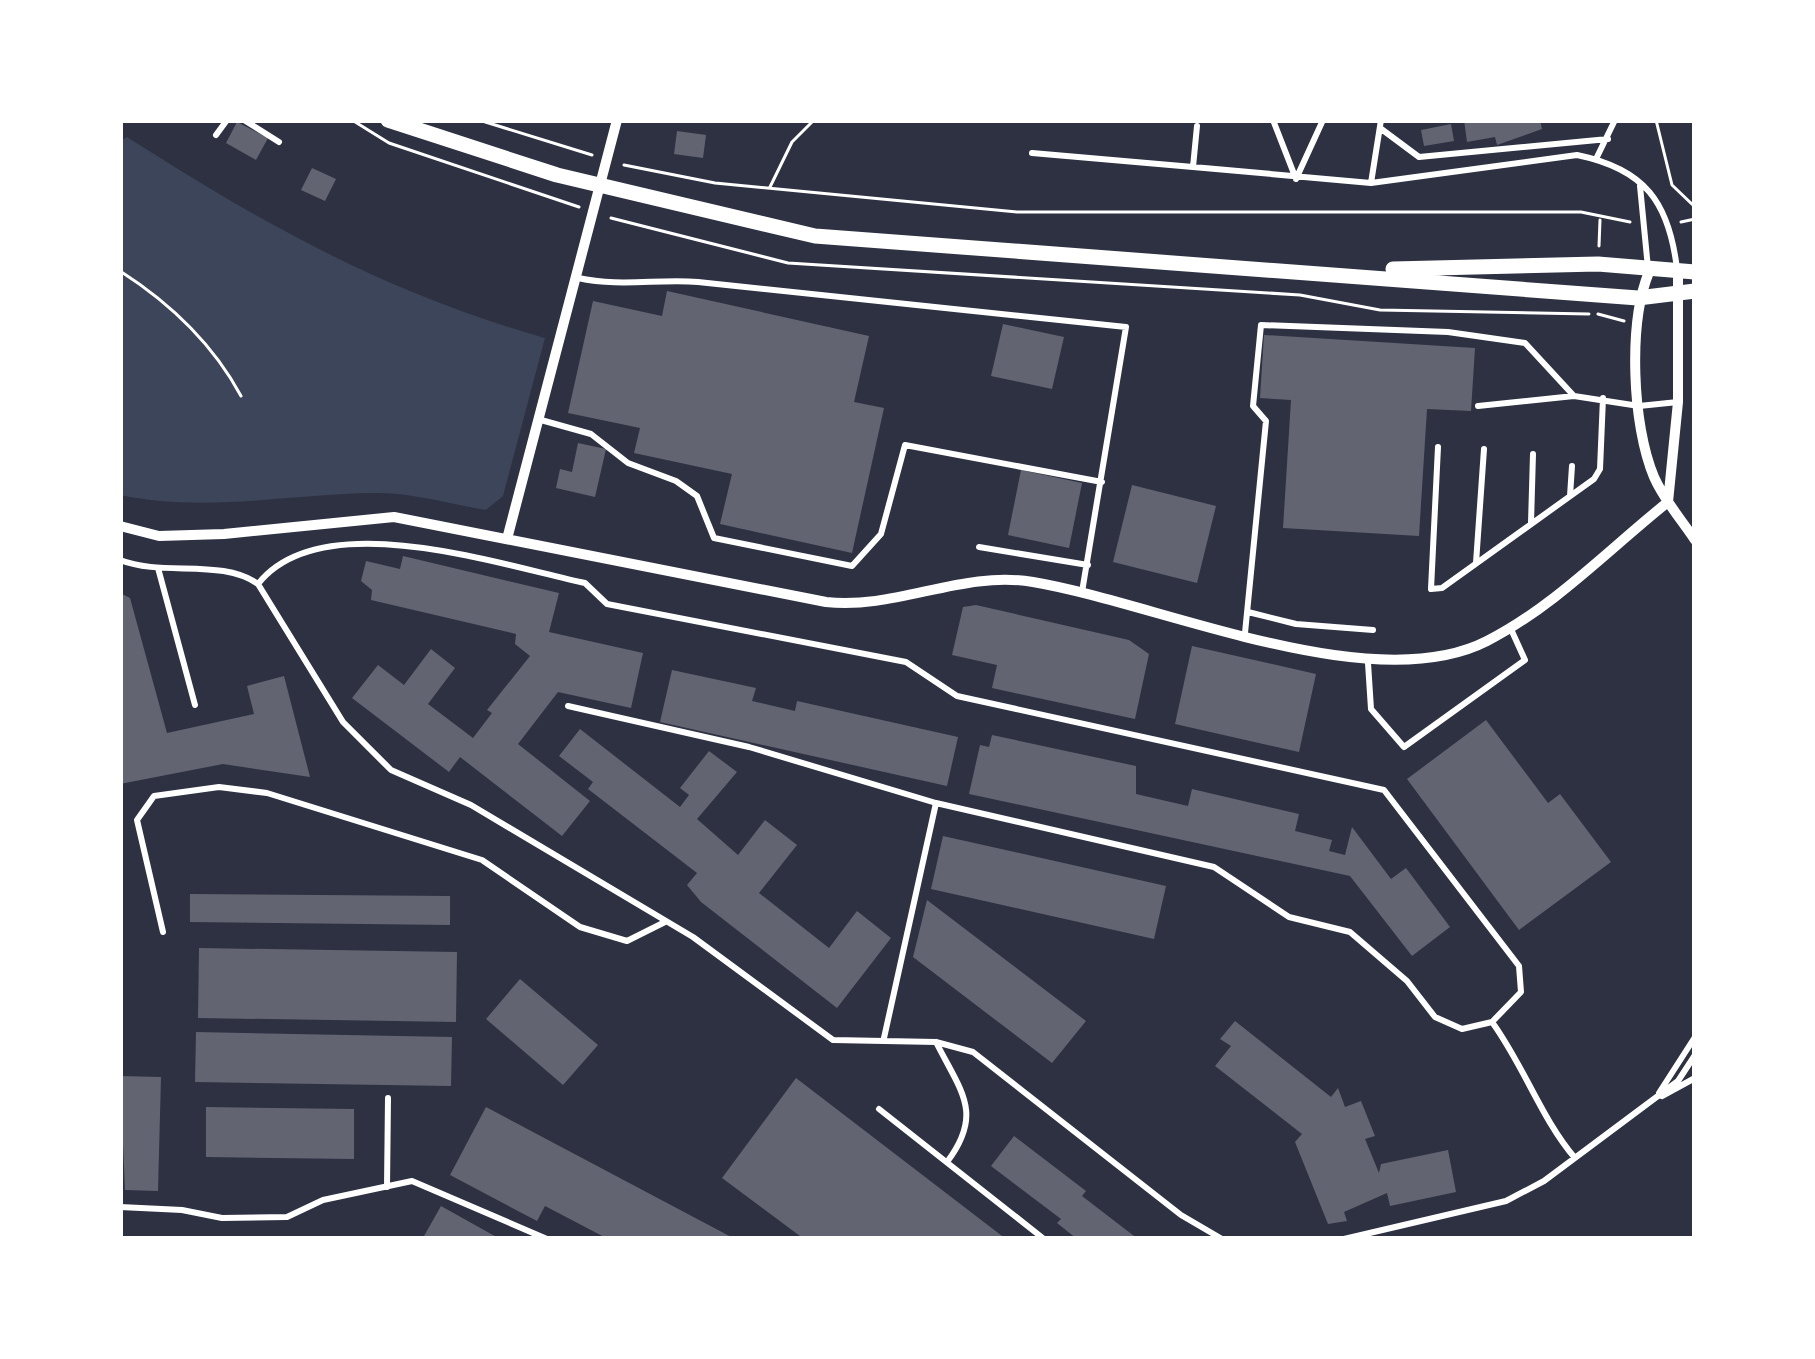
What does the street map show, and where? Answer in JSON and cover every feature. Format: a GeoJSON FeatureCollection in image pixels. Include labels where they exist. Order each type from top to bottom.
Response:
{"type":"FeatureCollection","features":[{"type":"Feature","properties":{"kind":"main road"},"geometry":{"type":"LineString","coordinates":[[388,120],[604,185],[815,236],[1638,298],[1687,292]]}},
{"type":"Feature","properties":{"kind":"main road"},"geometry":{"type":"LineString","coordinates":[[1305,271],[1598,264],[1686,272]]}},
{"type":"Feature","properties":{"kind":"street"},"geometry":{"type":"LineString","coordinates":[[507,538],[574,277],[604,185],[617,120]]}},
{"type":"Feature","properties":{"kind":"street"},"geometry":{"type":"LineString","coordinates":[[1649,272],[1638,298],[1636,322],[1639,406],[1652,474],[1695,540]]}},
{"type":"Feature","properties":{"kind":"street"},"geometry":{"type":"LineString","coordinates":[[120,526],[181,535],[394,517],[843,604],[1005,578],[1368,663],[1446,655],[1510,627],[1668,502],[1686,272]]}},
{"type":"Feature","properties":{"kind":"lane"},"geometry":{"type":"LineString","coordinates":[[216,135],[227,120]]}},
{"type":"Feature","properties":{"kind":"lane"},"geometry":{"type":"LineString","coordinates":[[244,120],[278,142]]}},
{"type":"Feature","properties":{"kind":"lane"},"geometry":{"type":"LineString","coordinates":[[1273,120],[1296,179]]}},
{"type":"Feature","properties":{"kind":"lane"},"geometry":{"type":"LineString","coordinates":[[1296,179],[1324,120]]}},
{"type":"Feature","properties":{"kind":"lane"},"geometry":{"type":"LineString","coordinates":[[1596,159],[1615,120]]}},
{"type":"Feature","properties":{"kind":"lane"},"geometry":{"type":"LineString","coordinates":[[1370,183],[1380,124]]}},
{"type":"Feature","properties":{"kind":"lane"},"geometry":{"type":"LineString","coordinates":[[1380,124],[1419,157],[1608,139]]}},
{"type":"Feature","properties":{"kind":"lane"},"geometry":{"type":"LineString","coordinates":[[1193,167],[1197,126]]}},
{"type":"Feature","properties":{"kind":"lane"},"geometry":{"type":"LineString","coordinates":[[1032,153],[1370,183],[1535,159],[1596,159],[1640,182],[1672,224],[1686,272]]}},
{"type":"Feature","properties":{"kind":"lane"},"geometry":{"type":"LineString","coordinates":[[1640,182],[1649,272]]}},
{"type":"Feature","properties":{"kind":"lane"},"geometry":{"type":"LineString","coordinates":[[574,277],[612,285],[680,281],[1126,328],[1082,594]]}},
{"type":"Feature","properties":{"kind":"lane"},"geometry":{"type":"LineString","coordinates":[[1245,633],[1266,421],[1253,406],[1261,325],[1448,332],[1525,343],[1574,396]]}},
{"type":"Feature","properties":{"kind":"lane"},"geometry":{"type":"LineString","coordinates":[[1478,406],[1574,396],[1639,406],[1678,402]]}},
{"type":"Feature","properties":{"kind":"lane"},"geometry":{"type":"LineString","coordinates":[[1438,447],[1429,586],[1442,588],[1600,469],[1603,398]]}},
{"type":"Feature","properties":{"kind":"lane"},"geometry":{"type":"LineString","coordinates":[[538,419],[591,434],[628,464],[676,481],[697,496],[714,538],[757,551],[852,566],[880,535],[905,445],[1103,482]]}},
{"type":"Feature","properties":{"kind":"lane"},"geometry":{"type":"LineString","coordinates":[[1476,562],[1484,449]]}},
{"type":"Feature","properties":{"kind":"lane"},"geometry":{"type":"LineString","coordinates":[[1531,523],[1533,454]]}},
{"type":"Feature","properties":{"kind":"lane"},"geometry":{"type":"LineString","coordinates":[[1570,496],[1572,466]]}},
{"type":"Feature","properties":{"kind":"lane"},"geometry":{"type":"LineString","coordinates":[[258,584],[274,564],[312,550],[391,542],[585,583],[607,604],[906,662],[957,696],[1384,790],[1520,966],[1521,992],[1492,1022],[1462,1029],[1435,1017],[1407,981],[1350,932],[1289,917],[1214,867],[936,802],[749,747],[568,706]]}},
{"type":"Feature","properties":{"kind":"lane"},"geometry":{"type":"LineString","coordinates":[[979,547],[1088,565]]}},
{"type":"Feature","properties":{"kind":"lane"},"geometry":{"type":"LineString","coordinates":[[120,560],[158,568],[241,572],[258,584],[343,722],[392,770],[472,805],[665,922],[833,1040],[936,1042],[973,1052],[1181,1215],[1222,1239]]}},
{"type":"Feature","properties":{"kind":"lane"},"geometry":{"type":"LineString","coordinates":[[158,568],[195,705]]}},
{"type":"Feature","properties":{"kind":"lane"},"geometry":{"type":"LineString","coordinates":[[1247,612],[1296,623],[1373,630]]}},
{"type":"Feature","properties":{"kind":"lane"},"geometry":{"type":"LineString","coordinates":[[1368,663],[1371,709],[1404,747],[1525,660],[1510,627]]}},
{"type":"Feature","properties":{"kind":"lane"},"geometry":{"type":"LineString","coordinates":[[163,932],[137,820],[154,796],[219,787],[267,793],[482,860],[580,927],[596,932],[627,941],[665,922]]}},
{"type":"Feature","properties":{"kind":"lane"},"geometry":{"type":"LineString","coordinates":[[884,1038],[936,802]]}},
{"type":"Feature","properties":{"kind":"lane"},"geometry":{"type":"LineString","coordinates":[[1492,1022],[1523,1064],[1557,1138],[1575,1158]]}},
{"type":"Feature","properties":{"kind":"lane"},"geometry":{"type":"LineString","coordinates":[[1658,1096],[1695,1036]]}},
{"type":"Feature","properties":{"kind":"lane"},"geometry":{"type":"LineString","coordinates":[[936,1042],[969,1108],[967,1136],[946,1162]]}},
{"type":"Feature","properties":{"kind":"lane"},"geometry":{"type":"LineString","coordinates":[[1344,1239],[1455,1217],[1506,1201],[1575,1158],[1678,1082],[1695,1055]]}},
{"type":"Feature","properties":{"kind":"lane"},"geometry":{"type":"LineString","coordinates":[[1658,1096],[1674,1094],[1695,1078]]}},
{"type":"Feature","properties":{"kind":"lane"},"geometry":{"type":"LineString","coordinates":[[387,1187],[388,1098]]}},
{"type":"Feature","properties":{"kind":"lane"},"geometry":{"type":"LineString","coordinates":[[879,1108],[1044,1239]]}},
{"type":"Feature","properties":{"kind":"lane"},"geometry":{"type":"LineString","coordinates":[[120,1207],[222,1218],[287,1217],[323,1200],[412,1181],[547,1239]]}},
{"type":"Feature","properties":{"kind":"path"},"geometry":{"type":"LineString","coordinates":[[352,120],[389,143],[595,213],[788,262],[1300,295],[1380,310],[1597,314],[1636,322]]}},
{"type":"Feature","properties":{"kind":"path"},"geometry":{"type":"LineString","coordinates":[[479,120],[565,147]]}},
{"type":"Feature","properties":{"kind":"path"},"geometry":{"type":"LineString","coordinates":[[770,189],[792,142],[814,120]]}},
{"type":"Feature","properties":{"kind":"path"},"geometry":{"type":"LineString","coordinates":[[1655,120],[1672,185],[1695,207]]}},
{"type":"Feature","properties":{"kind":"path"},"geometry":{"type":"LineString","coordinates":[[655,174],[1017,212],[1581,212],[1646,224]]}},
{"type":"Feature","properties":{"kind":"path"},"geometry":{"type":"LineString","coordinates":[[1672,224],[1695,219]]}},
{"type":"Feature","properties":{"kind":"path"},"geometry":{"type":"LineString","coordinates":[[120,272],[148,289],[221,359],[241,397]]}},
{"type":"Feature","properties":{"kind":"shaded area"},"geometry":{"type":"Polygon","coordinates":[[[127,137],[328,254],[431,300],[545,338],[503,496],[486,510],[388,493],[215,503],[120,495],[120,141],[127,137]]]}},
{"type":"Feature","properties":{"kind":"building"},"geometry":{"type":"Polygon","coordinates":[[[1464,120],[1540,120],[1542,129],[1497,145],[1495,137],[1467,142],[1464,120]]]}},
{"type":"Feature","properties":{"kind":"building"},"geometry":{"type":"Polygon","coordinates":[[[237,122],[268,138],[256,160],[226,143],[237,122]]]}},
{"type":"Feature","properties":{"kind":"building"},"geometry":{"type":"Polygon","coordinates":[[[1451,124],[1454,141],[1424,146],[1421,130],[1451,124]]]}},
{"type":"Feature","properties":{"kind":"building"},"geometry":{"type":"Polygon","coordinates":[[[677,131],[706,135],[703,158],[674,154],[677,131]]]}},
{"type":"Feature","properties":{"kind":"building"},"geometry":{"type":"Polygon","coordinates":[[[312,168],[336,179],[325,201],[301,190],[312,168]]]}},
{"type":"Feature","properties":{"kind":"building"},"geometry":{"type":"Polygon","coordinates":[[[667,291],[869,336],[854,402],[884,408],[852,553],[720,524],[732,474],[634,453],[640,428],[568,413],[593,301],[662,316],[667,291]]]}},
{"type":"Feature","properties":{"kind":"building"},"geometry":{"type":"Polygon","coordinates":[[[1003,324],[1064,337],[1052,389],[991,376],[1003,324]]]}},
{"type":"Feature","properties":{"kind":"building"},"geometry":{"type":"Polygon","coordinates":[[[1264,335],[1475,348],[1471,411],[1427,409],[1419,536],[1283,528],[1291,400],[1260,398],[1264,335]]]}},
{"type":"Feature","properties":{"kind":"building"},"geometry":{"type":"Polygon","coordinates":[[[578,443],[606,449],[595,497],[556,488],[560,469],[572,472],[578,443]]]}},
{"type":"Feature","properties":{"kind":"building"},"geometry":{"type":"Polygon","coordinates":[[[1021,470],[1082,483],[1069,548],[1008,535],[1021,470]]]}},
{"type":"Feature","properties":{"kind":"building"},"geometry":{"type":"Polygon","coordinates":[[[1132,485],[1216,506],[1197,583],[1113,562],[1132,485]]]}},
{"type":"Feature","properties":{"kind":"building"},"geometry":{"type":"Polygon","coordinates":[[[403,556],[559,593],[549,632],[643,653],[631,708],[558,692],[518,744],[590,801],[562,836],[460,757],[449,772],[352,698],[378,665],[404,685],[431,649],[455,668],[428,704],[473,738],[492,713],[487,710],[530,656],[515,644],[516,634],[371,600],[372,590],[361,581],[366,561],[400,569],[403,556]]]}},
{"type":"Feature","properties":{"kind":"building"},"geometry":{"type":"Polygon","coordinates":[[[120,593],[130,598],[167,733],[254,714],[247,686],[284,676],[310,777],[223,764],[120,784],[120,593]]]}},
{"type":"Feature","properties":{"kind":"building"},"geometry":{"type":"Polygon","coordinates":[[[976,605],[1129,640],[1149,654],[1135,719],[992,688],[997,665],[952,655],[963,607],[976,605]]]}},
{"type":"Feature","properties":{"kind":"building"},"geometry":{"type":"Polygon","coordinates":[[[1192,646],[1316,674],[1299,752],[1175,724],[1192,646]]]}},
{"type":"Feature","properties":{"kind":"building"},"geometry":{"type":"Polygon","coordinates":[[[672,670],[756,688],[752,701],[795,711],[797,701],[958,737],[947,786],[660,722],[672,670]]]}},
{"type":"Feature","properties":{"kind":"building"},"geometry":{"type":"Polygon","coordinates":[[[1486,720],[1548,803],[1560,794],[1611,862],[1519,930],[1407,779],[1486,720]]]}},
{"type":"Feature","properties":{"kind":"building"},"geometry":{"type":"Polygon","coordinates":[[[580,729],[680,807],[689,795],[680,788],[709,751],[737,772],[697,819],[738,855],[765,820],[797,845],[759,893],[829,948],[857,911],[891,938],[837,1008],[701,902],[687,885],[697,873],[588,789],[593,782],[559,756],[580,729]]]}},
{"type":"Feature","properties":{"kind":"building"},"geometry":{"type":"Polygon","coordinates":[[[992,735],[1136,766],[1136,794],[1188,806],[1192,789],[1299,814],[1295,831],[1332,840],[1329,851],[1345,855],[1352,827],[1391,879],[1406,868],[1450,927],[1412,956],[1350,876],[969,794],[980,745],[989,747],[992,735]]]}},
{"type":"Feature","properties":{"kind":"building"},"geometry":{"type":"Polygon","coordinates":[[[943,836],[1166,886],[1154,939],[931,889],[943,836]]]}},
{"type":"Feature","properties":{"kind":"building"},"geometry":{"type":"Polygon","coordinates":[[[190,894],[450,896],[450,925],[190,922],[190,894]]]}},
{"type":"Feature","properties":{"kind":"building"},"geometry":{"type":"Polygon","coordinates":[[[927,900],[1086,1021],[1052,1063],[913,957],[927,900]]]}},
{"type":"Feature","properties":{"kind":"building"},"geometry":{"type":"Polygon","coordinates":[[[199,948],[457,952],[456,1022],[198,1018],[199,948]]]}},
{"type":"Feature","properties":{"kind":"building"},"geometry":{"type":"Polygon","coordinates":[[[520,979],[598,1045],[563,1085],[486,1019],[520,979]]]}},
{"type":"Feature","properties":{"kind":"building"},"geometry":{"type":"Polygon","coordinates":[[[1235,1021],[1331,1097],[1338,1088],[1345,1107],[1361,1101],[1375,1136],[1365,1139],[1379,1173],[1381,1164],[1448,1150],[1456,1192],[1390,1206],[1387,1193],[1344,1212],[1347,1221],[1328,1224],[1295,1142],[1302,1134],[1215,1066],[1231,1046],[1220,1039],[1235,1021]]]}},
{"type":"Feature","properties":{"kind":"building"},"geometry":{"type":"Polygon","coordinates":[[[196,1032],[452,1037],[451,1086],[195,1082],[196,1032]]]}},
{"type":"Feature","properties":{"kind":"building"},"geometry":{"type":"Polygon","coordinates":[[[120,1076],[161,1077],[158,1191],[125,1190],[120,1076]]]}},
{"type":"Feature","properties":{"kind":"building"},"geometry":{"type":"Polygon","coordinates":[[[796,1078],[1006,1239],[804,1239],[722,1178],[796,1078]]]}},
{"type":"Feature","properties":{"kind":"building"},"geometry":{"type":"Polygon","coordinates":[[[206,1107],[354,1109],[354,1159],[206,1157],[206,1107]]]}},
{"type":"Feature","properties":{"kind":"building"},"geometry":{"type":"Polygon","coordinates":[[[486,1107],[735,1239],[608,1239],[545,1206],[537,1221],[450,1175],[486,1107]]]}},
{"type":"Feature","properties":{"kind":"building"},"geometry":{"type":"Polygon","coordinates":[[[1014,1136],[1086,1191],[1082,1196],[1138,1239],[1077,1239],[1057,1223],[1061,1219],[991,1166],[1014,1136]]]}},
{"type":"Feature","properties":{"kind":"building"},"geometry":{"type":"Polygon","coordinates":[[[441,1206],[500,1239],[424,1236],[441,1206]]]}}]}
